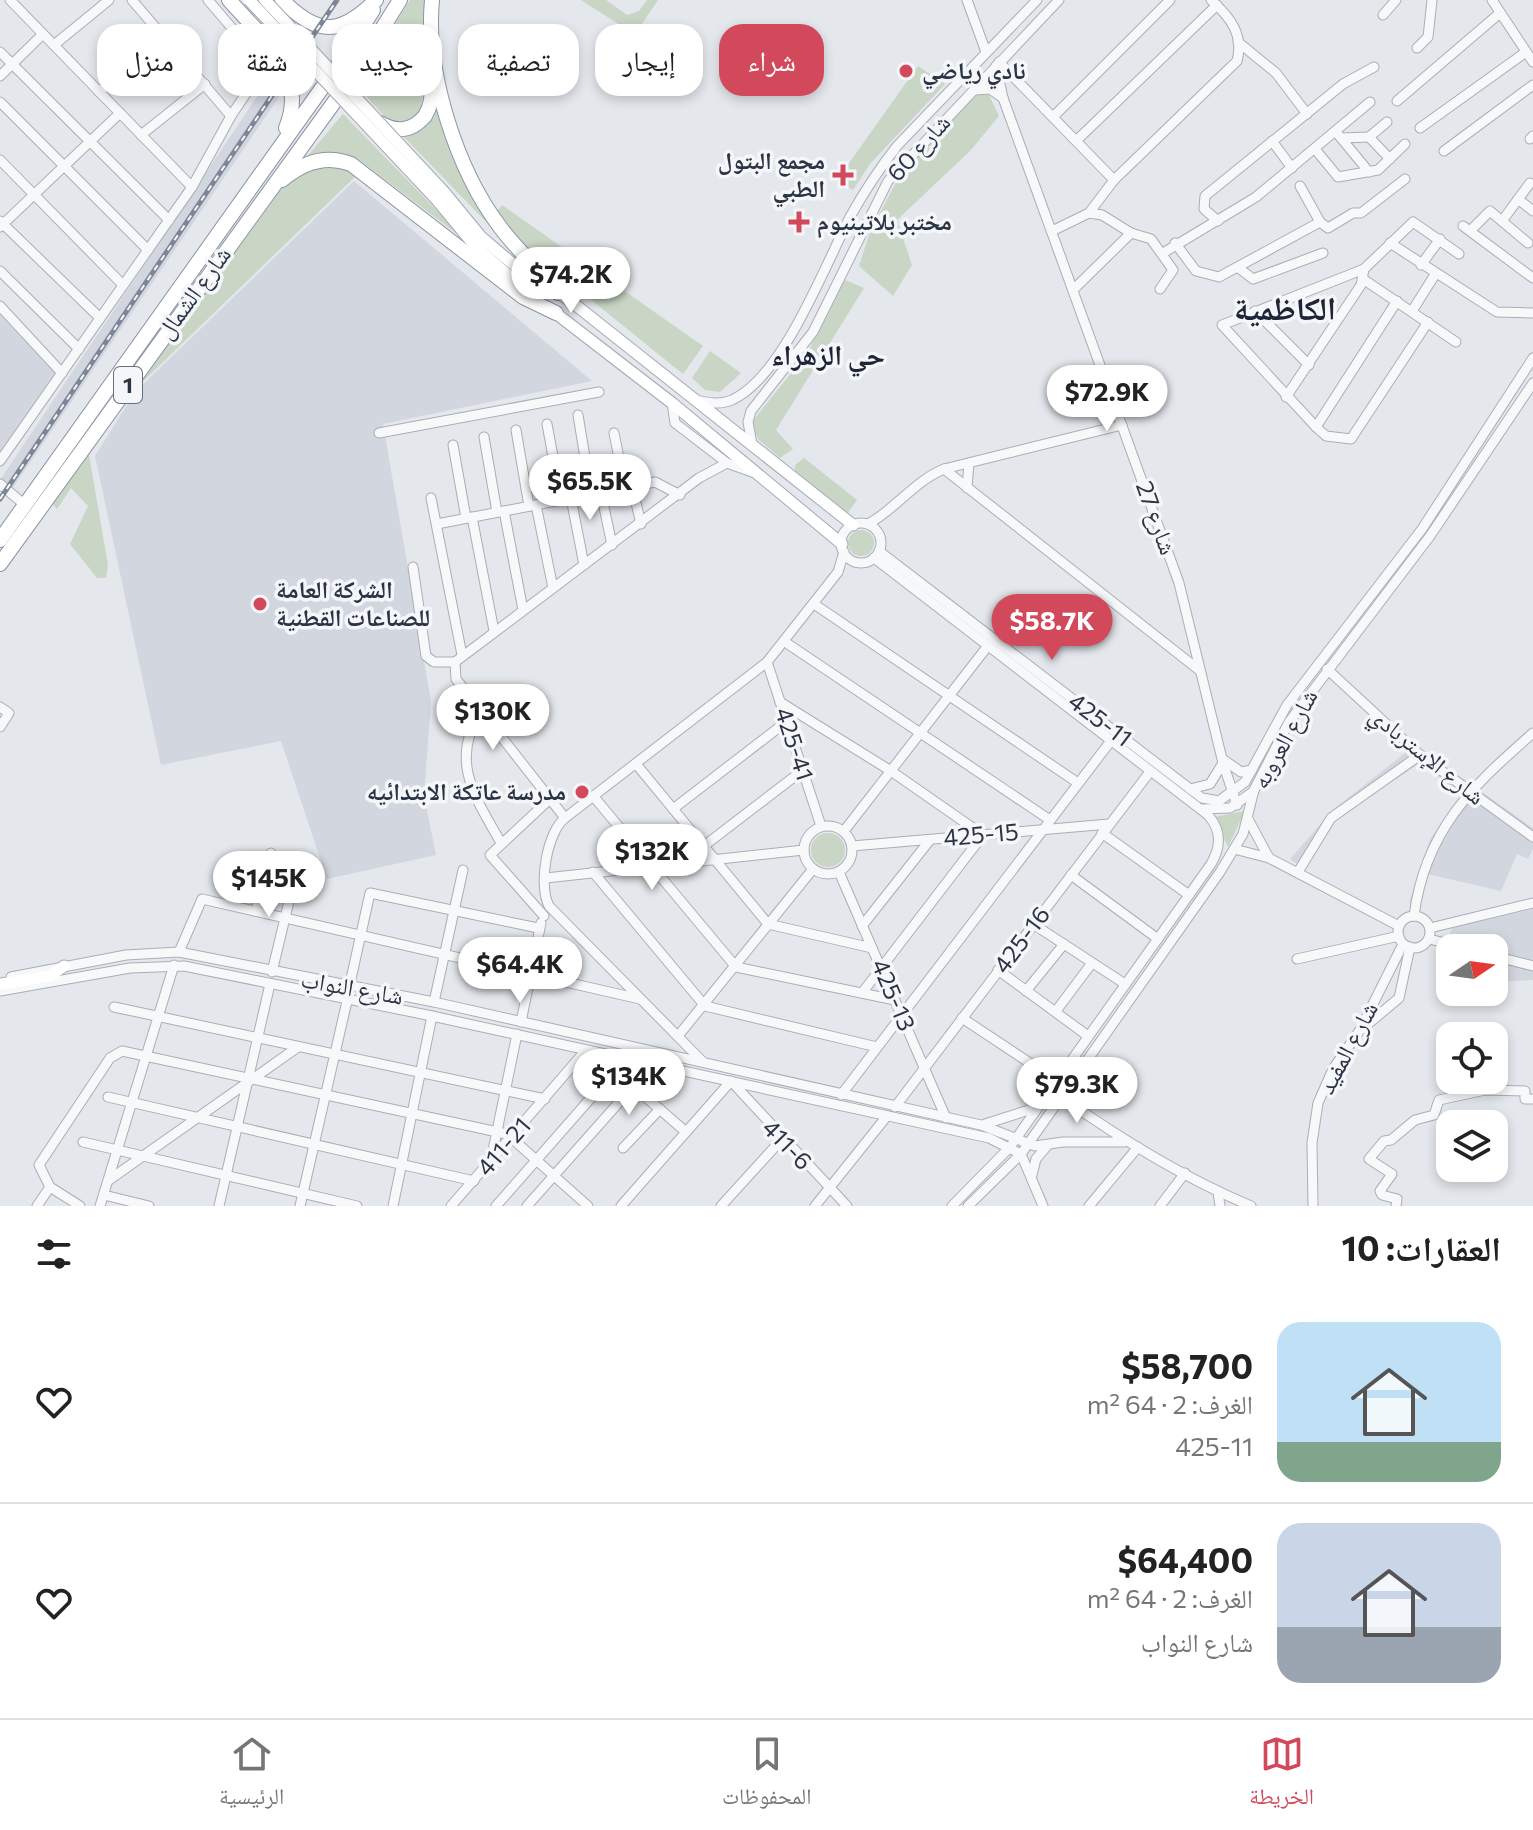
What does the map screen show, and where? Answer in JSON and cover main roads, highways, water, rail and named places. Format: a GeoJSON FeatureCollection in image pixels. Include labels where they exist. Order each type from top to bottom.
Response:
{"type":"FeatureCollection","features":[{"type":"Feature","properties":{"kind":"highway"},"geometry":{"type":"LineString","coordinates":[[229,0],[289,72],[294,102],[278,147]]}},
{"type":"Feature","properties":{"kind":"highway"},"geometry":{"type":"LineString","coordinates":[[282,0],[303,20],[329,27],[353,21],[378,0]]}},
{"type":"Feature","properties":{"kind":"highway"},"geometry":{"type":"LineString","coordinates":[[363,24],[378,0]]}},
{"type":"Feature","properties":{"kind":"highway"},"geometry":{"type":"LineString","coordinates":[[385,24],[400,0]]}},
{"type":"Feature","properties":{"kind":"highway"},"geometry":{"type":"LineString","coordinates":[[432,0],[431,27],[438,76],[460,153],[492,216],[558,293]]}},
{"type":"Feature","properties":{"kind":"highway","name":"شارع الشمال"},"geometry":{"type":"LineString","coordinates":[[0,540],[322,88]]}},
{"type":"Feature","properties":{"kind":"highway"},"geometry":{"type":"LineString","coordinates":[[380,123],[393,129],[409,128],[428,112],[430,96]]}},
{"type":"Feature","properties":{"kind":"highway","name":"شارع الشمال"},"geometry":{"type":"LineString","coordinates":[[0,564],[335,101]]}},
{"type":"Feature","properties":{"kind":"highway"},"geometry":{"type":"LineString","coordinates":[[257,206],[301,166],[322,160],[344,161],[372,177],[523,297],[552,310]]}},
{"type":"Feature","properties":{"kind":"main road"},"geometry":{"type":"LineString","coordinates":[[249,0],[481,237],[514,265],[558,293],[683,389],[853,525]]}},
{"type":"Feature","properties":{"kind":"main road"},"geometry":{"type":"LineString","coordinates":[[265,0],[380,123],[440,196],[475,246],[781,491],[843,548]]}},
{"type":"Feature","properties":{"kind":"main road"},"geometry":{"type":"LineString","coordinates":[[552,310],[558,304],[558,293]]}},
{"type":"Feature","properties":{"kind":"main road"},"geometry":{"type":"LineString","coordinates":[[661,394],[670,390],[670,380]]}},
{"type":"Feature","properties":{"kind":"main road"},"geometry":{"type":"LineString","coordinates":[[672,403],[673,394],[683,389]]}},
{"type":"Feature","properties":{"kind":"main road"},"geometry":{"type":"LineString","coordinates":[[762,476],[775,474],[775,463]]}},
{"type":"Feature","properties":{"kind":"main road"},"geometry":{"type":"LineString","coordinates":[[781,491],[783,480],[793,478]]}},
{"type":"Feature","properties":{"kind":"main road"},"geometry":{"type":"LineString","coordinates":[[0,980],[50,976],[64,966]]}},
{"type":"Feature","properties":{"kind":"railway"},"geometry":{"type":"LineString","coordinates":[[316,31],[337,0]]}},
{"type":"Feature","properties":{"kind":"railway"},"geometry":{"type":"LineString","coordinates":[[0,499],[272,96]]}},
{"type":"Feature","properties":{"kind":"place","name":"نادي رياضي"},"geometry":{"type":"Point","coordinates":[906,71]}},
{"type":"Feature","properties":{"kind":"place","name":"مجمع البتول الطبي"},"geometry":{"type":"Point","coordinates":[843,175]}},
{"type":"Feature","properties":{"kind":"place","name":"مختبر بلاتينيوم"},"geometry":{"type":"Point","coordinates":[799,222]}},
{"type":"Feature","properties":{"kind":"place","name":"الشركة العامة للصناعات القطنية"},"geometry":{"type":"Point","coordinates":[260,604]}},
{"type":"Feature","properties":{"kind":"place","name":"مدرسة عاتكة الابتدائيه"},"geometry":{"type":"Point","coordinates":[582,792]}},
{"type":"Feature","properties":{"kind":"district","name":"الكاظمية"},"geometry":{"type":"Point","coordinates":[1285,309]}},
{"type":"Feature","properties":{"kind":"district","name":"حي الزهراء"},"geometry":{"type":"Point","coordinates":[828,355]}}]}
